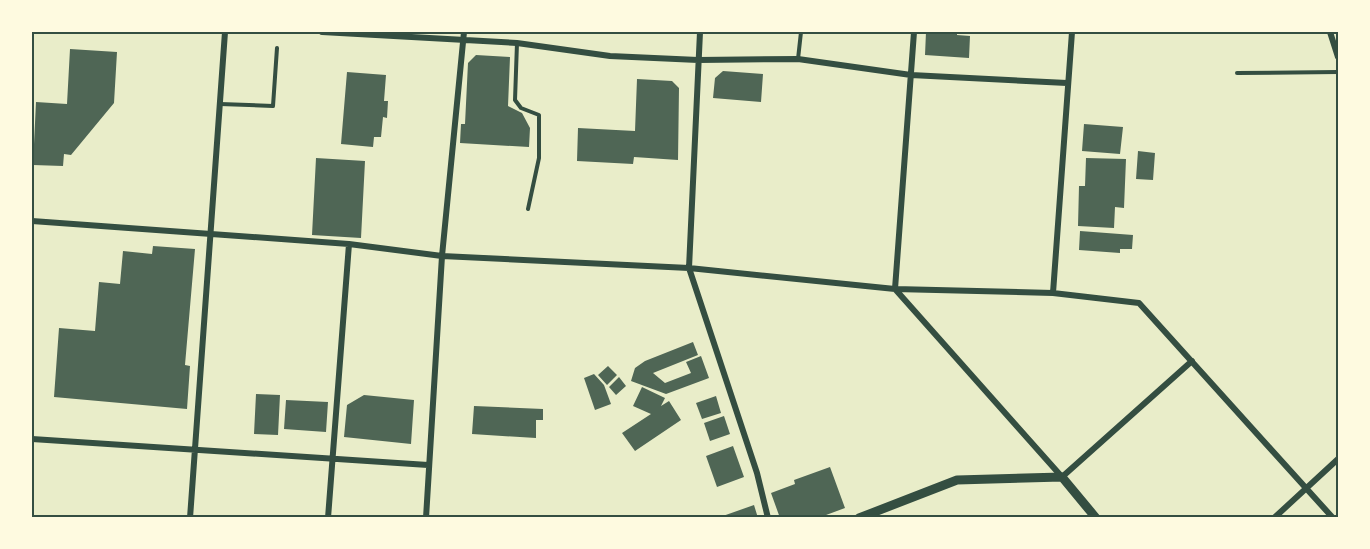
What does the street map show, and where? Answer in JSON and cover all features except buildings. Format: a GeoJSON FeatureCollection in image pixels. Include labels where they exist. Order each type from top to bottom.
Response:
{"type":"FeatureCollection","features":[{"type":"Feature","properties":{"kind":"street"},"geometry":{"type":"LineString","coordinates":[[190,518],[225,32]]}},
{"type":"Feature","properties":{"kind":"street"},"geometry":{"type":"LineString","coordinates":[[322,32],[517,43],[610,56],[698,60],[798,59],[911,75],[1067,83]]}},
{"type":"Feature","properties":{"kind":"street"},"geometry":{"type":"LineString","coordinates":[[426,518],[442,256],[464,32]]}},
{"type":"Feature","properties":{"kind":"street"},"geometry":{"type":"LineString","coordinates":[[700,32],[689,268],[757,473],[768,518]]}},
{"type":"Feature","properties":{"kind":"street"},"geometry":{"type":"LineString","coordinates":[[914,32],[895,289],[1096,518]]}},
{"type":"Feature","properties":{"kind":"street"},"geometry":{"type":"LineString","coordinates":[[1053,293],[1072,32]]}},
{"type":"Feature","properties":{"kind":"street"},"geometry":{"type":"LineString","coordinates":[[1330,32],[1338,57]]}},
{"type":"Feature","properties":{"kind":"street"},"geometry":{"type":"LineString","coordinates":[[32,221],[349,244],[442,256],[689,268],[895,289],[1053,293],[1139,303],[1333,518]]}},
{"type":"Feature","properties":{"kind":"street"},"geometry":{"type":"LineString","coordinates":[[328,518],[349,244]]}},
{"type":"Feature","properties":{"kind":"street"},"geometry":{"type":"LineString","coordinates":[[859,518],[957,480],[1062,477],[1192,362]]}},
{"type":"Feature","properties":{"kind":"street"},"geometry":{"type":"LineString","coordinates":[[32,439],[428,465]]}},
{"type":"Feature","properties":{"kind":"street"},"geometry":{"type":"LineString","coordinates":[[1274,518],[1338,459]]}},
{"type":"Feature","properties":{"kind":"lane"},"geometry":{"type":"LineString","coordinates":[[798,59],[801,32]]}},
{"type":"Feature","properties":{"kind":"lane"},"geometry":{"type":"LineString","coordinates":[[517,43],[514,100],[521,108],[539,115],[539,158],[528,209]]}},
{"type":"Feature","properties":{"kind":"lane"},"geometry":{"type":"LineString","coordinates":[[220,104],[273,105],[277,48]]}},
{"type":"Feature","properties":{"kind":"lane"},"geometry":{"type":"LineString","coordinates":[[1237,73],[1338,72]]}}]}
